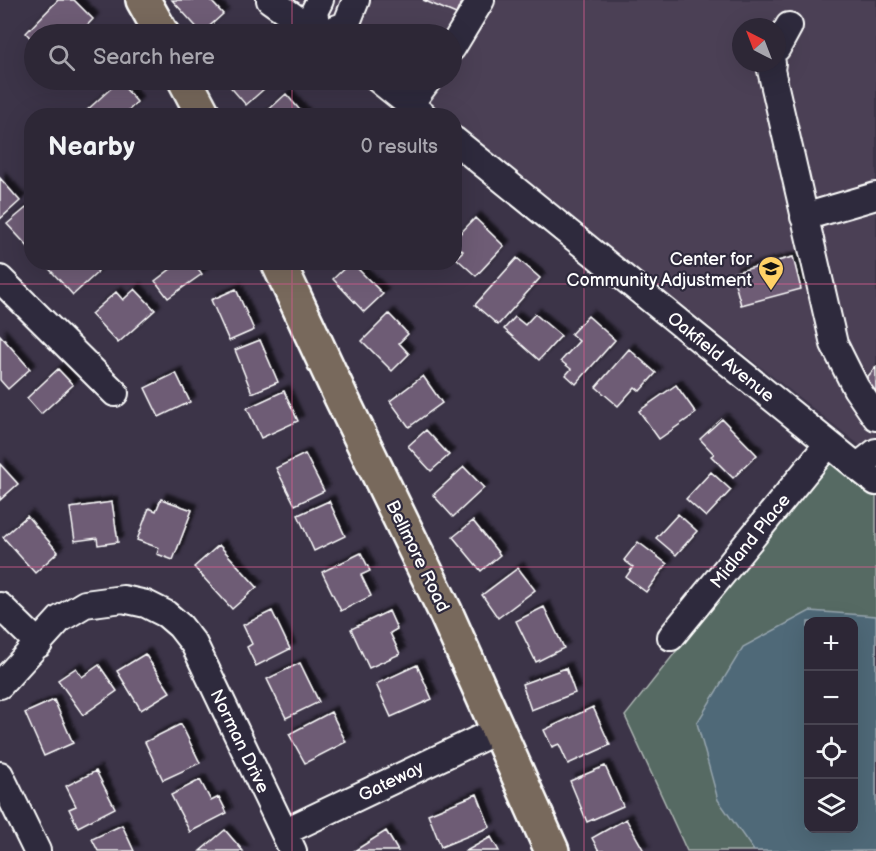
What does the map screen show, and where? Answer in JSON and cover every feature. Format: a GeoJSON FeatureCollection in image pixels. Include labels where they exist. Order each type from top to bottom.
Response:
{"type":"FeatureCollection","features":[{"type":"Feature","properties":{"kind":"main road"},"geometry":{"type":"LineString","coordinates":[[142,0],[156,24]]}},
{"type":"Feature","properties":{"kind":"main road"},"geometry":{"type":"LineString","coordinates":[[190,90],[200,108]]}},
{"type":"Feature","properties":{"kind":"main road","name":"Bellmore Road"},"geometry":{"type":"LineString","coordinates":[[282,270],[445,611],[552,851]]}},
{"type":"Feature","properties":{"kind":"street"},"geometry":{"type":"LineString","coordinates":[[270,0],[305,24]]}},
{"type":"Feature","properties":{"kind":"street"},"geometry":{"type":"LineString","coordinates":[[317,24],[315,12],[320,0]]}},
{"type":"Feature","properties":{"kind":"street"},"geometry":{"type":"LineString","coordinates":[[346,24],[356,0]]}},
{"type":"Feature","properties":{"kind":"street"},"geometry":{"type":"LineString","coordinates":[[462,31],[481,0]]}},
{"type":"Feature","properties":{"kind":"street"},"geometry":{"type":"LineString","coordinates":[[771,72],[834,344],[856,388],[876,417]]}},
{"type":"Feature","properties":{"kind":"street"},"geometry":{"type":"LineString","coordinates":[[392,90],[414,108]]}},
{"type":"Feature","properties":{"kind":"street"},"geometry":{"type":"LineString","coordinates":[[418,108],[424,90]]}},
{"type":"Feature","properties":{"kind":"street","name":"Oakfield Avenue"},"geometry":{"type":"LineString","coordinates":[[462,147],[828,444],[870,467]]}},
{"type":"Feature","properties":{"kind":"street"},"geometry":{"type":"LineString","coordinates":[[804,217],[876,196]]}},
{"type":"Feature","properties":{"kind":"street"},"geometry":{"type":"LineString","coordinates":[[0,279],[115,393]]}},
{"type":"Feature","properties":{"kind":"street","name":"Midland Place"},"geometry":{"type":"LineString","coordinates":[[671,637],[828,444]]}},
{"type":"Feature","properties":{"kind":"street","name":"Norman Drive"},"geometry":{"type":"LineString","coordinates":[[0,685],[60,619],[85,604],[123,599],[146,604],[166,614],[194,644],[289,842]]}},
{"type":"Feature","properties":{"kind":"street"},"geometry":{"type":"LineString","coordinates":[[0,606],[39,644]]}},
{"type":"Feature","properties":{"kind":"street","name":"Gateway"},"geometry":{"type":"LineString","coordinates":[[289,842],[498,730]]}},
{"type":"Feature","properties":{"kind":"street"},"geometry":{"type":"LineString","coordinates":[[0,775],[36,851]]}},
{"type":"Feature","properties":{"kind":"shaded area","name":"Center for Community Adjustment"},"geometry":{"type":"Polygon","coordinates":[[[294,0],[876,0],[876,458],[462,132],[462,108],[432,108],[408,90],[462,90],[462,24],[325,24],[294,0]]]}},
{"type":"Feature","properties":{"kind":"green space"},"geometry":{"type":"Polygon","coordinates":[[[830,457],[876,495],[876,851],[687,851],[625,716],[830,457]]]}},
{"type":"Feature","properties":{"kind":"water"},"geometry":{"type":"Polygon","coordinates":[[[810,611],[876,616],[876,851],[754,851],[718,800],[697,723],[743,647],[810,611]]]}},
{"type":"Feature","properties":{"kind":"building"},"geometry":{"type":"Polygon","coordinates":[[[58,0],[74,0],[93,19],[88,24],[35,24],[58,0]]]}},
{"type":"Feature","properties":{"kind":"building"},"geometry":{"type":"Polygon","coordinates":[[[172,0],[210,0],[223,14],[212,24],[194,24],[172,0]]]}},
{"type":"Feature","properties":{"kind":"building"},"geometry":{"type":"Polygon","coordinates":[[[423,0],[462,0],[456,14],[423,0]]]}},
{"type":"Feature","properties":{"kind":"building"},"geometry":{"type":"Polygon","coordinates":[[[109,90],[127,90],[137,102],[131,108],[89,108],[109,90]]]}},
{"type":"Feature","properties":{"kind":"building"},"geometry":{"type":"Polygon","coordinates":[[[233,90],[263,90],[246,105],[233,90]]]}},
{"type":"Feature","properties":{"kind":"building"},"geometry":{"type":"Polygon","coordinates":[[[286,94],[298,108],[271,108],[286,94]]]}},
{"type":"Feature","properties":{"kind":"building"},"geometry":{"type":"Polygon","coordinates":[[[0,178],[20,201],[0,219],[0,178]]]}},
{"type":"Feature","properties":{"kind":"building"},"geometry":{"type":"Polygon","coordinates":[[[24,210],[24,242],[7,224],[24,210]]]}},
{"type":"Feature","properties":{"kind":"building"},"geometry":{"type":"Polygon","coordinates":[[[475,218],[504,246],[476,276],[462,263],[462,232],[475,218]]]}},
{"type":"Feature","properties":{"kind":"building"},"geometry":{"type":"Polygon","coordinates":[[[793,257],[801,289],[741,305],[732,273],[793,257]]]}},
{"type":"Feature","properties":{"kind":"building"},"geometry":{"type":"Polygon","coordinates":[[[517,258],[540,278],[498,325],[475,305],[517,258]]]}},
{"type":"Feature","properties":{"kind":"building"},"geometry":{"type":"Polygon","coordinates":[[[50,270],[96,270],[98,272],[73,295],[50,270]]]}},
{"type":"Feature","properties":{"kind":"building"},"geometry":{"type":"Polygon","coordinates":[[[169,270],[199,270],[202,274],[168,298],[155,281],[169,270]]]}},
{"type":"Feature","properties":{"kind":"building"},"geometry":{"type":"Polygon","coordinates":[[[343,270],[359,270],[383,294],[364,312],[333,279],[343,270]]]}},
{"type":"Feature","properties":{"kind":"building"},"geometry":{"type":"Polygon","coordinates":[[[135,289],[155,310],[118,343],[91,314],[116,292],[123,300],[135,289]]]}},
{"type":"Feature","properties":{"kind":"building"},"geometry":{"type":"Polygon","coordinates":[[[236,289],[254,330],[229,341],[211,300],[236,289]]]}},
{"type":"Feature","properties":{"kind":"building"},"geometry":{"type":"Polygon","coordinates":[[[389,314],[408,334],[399,343],[409,354],[392,371],[362,341],[389,314]]]}},
{"type":"Feature","properties":{"kind":"building"},"geometry":{"type":"Polygon","coordinates":[[[535,314],[561,336],[539,360],[504,329],[515,317],[525,325],[535,314]]]}},
{"type":"Feature","properties":{"kind":"building"},"geometry":{"type":"Polygon","coordinates":[[[588,316],[615,340],[576,384],[566,375],[571,369],[561,361],[579,341],[571,334],[588,316]]]}},
{"type":"Feature","properties":{"kind":"building"},"geometry":{"type":"Polygon","coordinates":[[[0,335],[30,369],[8,389],[0,380],[0,335]]]}},
{"type":"Feature","properties":{"kind":"building"},"geometry":{"type":"Polygon","coordinates":[[[260,340],[278,382],[252,393],[235,350],[260,340]]]}},
{"type":"Feature","properties":{"kind":"building"},"geometry":{"type":"Polygon","coordinates":[[[629,349],[656,373],[640,391],[635,387],[618,406],[596,387],[629,349]]]}},
{"type":"Feature","properties":{"kind":"building"},"geometry":{"type":"Polygon","coordinates":[[[876,367],[876,393],[863,382],[876,367]]]}},
{"type":"Feature","properties":{"kind":"building"},"geometry":{"type":"Polygon","coordinates":[[[58,369],[73,385],[41,414],[27,398],[58,369]]]}},
{"type":"Feature","properties":{"kind":"building"},"geometry":{"type":"Polygon","coordinates":[[[176,373],[190,402],[159,417],[145,388],[176,373]]]}},
{"type":"Feature","properties":{"kind":"building"},"geometry":{"type":"Polygon","coordinates":[[[423,376],[442,403],[409,427],[390,401],[423,376]]]}},
{"type":"Feature","properties":{"kind":"building"},"geometry":{"type":"Polygon","coordinates":[[[676,385],[696,413],[659,439],[639,411],[676,385]]]}},
{"type":"Feature","properties":{"kind":"building"},"geometry":{"type":"Polygon","coordinates":[[[284,391],[298,421],[261,438],[247,408],[284,391]]]}},
{"type":"Feature","properties":{"kind":"building"},"geometry":{"type":"Polygon","coordinates":[[[722,419],[757,455],[733,478],[711,456],[714,454],[700,439],[722,419]]]}},
{"type":"Feature","properties":{"kind":"building"},"geometry":{"type":"Polygon","coordinates":[[[426,430],[449,455],[431,471],[408,446],[426,430]]]}},
{"type":"Feature","properties":{"kind":"building"},"geometry":{"type":"Polygon","coordinates":[[[305,454],[324,491],[295,505],[276,468],[305,454]]]}},
{"type":"Feature","properties":{"kind":"building"},"geometry":{"type":"Polygon","coordinates":[[[0,464],[18,484],[0,500],[0,464]]]}},
{"type":"Feature","properties":{"kind":"building"},"geometry":{"type":"Polygon","coordinates":[[[464,467],[484,488],[453,517],[433,495],[464,467]]]}},
{"type":"Feature","properties":{"kind":"building"},"geometry":{"type":"Polygon","coordinates":[[[711,472],[731,490],[706,517],[686,499],[711,472]]]}},
{"type":"Feature","properties":{"kind":"building"},"geometry":{"type":"Polygon","coordinates":[[[161,499],[192,510],[173,560],[157,554],[159,548],[137,540],[149,508],[156,511],[161,499]]]}},
{"type":"Feature","properties":{"kind":"building"},"geometry":{"type":"Polygon","coordinates":[[[329,501],[345,536],[314,551],[298,515],[329,501]]]}},
{"type":"Feature","properties":{"kind":"building"},"geometry":{"type":"Polygon","coordinates":[[[112,502],[118,542],[98,545],[97,538],[75,541],[70,508],[112,502]]]}},
{"type":"Feature","properties":{"kind":"building"},"geometry":{"type":"Polygon","coordinates":[[[678,514],[697,531],[676,555],[656,538],[678,514]]]}},
{"type":"Feature","properties":{"kind":"building"},"geometry":{"type":"Polygon","coordinates":[[[27,516],[58,552],[35,573],[3,537],[27,516]]]}},
{"type":"Feature","properties":{"kind":"building"},"geometry":{"type":"Polygon","coordinates":[[[473,521],[500,555],[481,571],[453,537],[473,521]]]}},
{"type":"Feature","properties":{"kind":"building"},"geometry":{"type":"Polygon","coordinates":[[[638,542],[667,564],[646,592],[626,577],[633,567],[624,560],[638,542]]]}},
{"type":"Feature","properties":{"kind":"building"},"geometry":{"type":"Polygon","coordinates":[[[219,545],[257,587],[232,609],[194,567],[219,545]]]}},
{"type":"Feature","properties":{"kind":"building"},"geometry":{"type":"Polygon","coordinates":[[[361,553],[370,571],[361,575],[371,596],[341,611],[322,572],[361,553]]]}},
{"type":"Feature","properties":{"kind":"building"},"geometry":{"type":"Polygon","coordinates":[[[518,568],[535,590],[498,618],[482,595],[518,568]]]}},
{"type":"Feature","properties":{"kind":"building"},"geometry":{"type":"Polygon","coordinates":[[[544,607],[564,648],[536,662],[516,621],[544,607]]]}},
{"type":"Feature","properties":{"kind":"building"},"geometry":{"type":"Polygon","coordinates":[[[272,611],[290,649],[256,666],[247,647],[252,644],[243,625],[272,611]]]}},
{"type":"Feature","properties":{"kind":"building"},"geometry":{"type":"Polygon","coordinates":[[[389,611],[397,629],[390,633],[400,654],[369,668],[351,629],[389,611]]]}},
{"type":"Feature","properties":{"kind":"building"},"geometry":{"type":"Polygon","coordinates":[[[145,654],[170,692],[141,710],[117,671],[145,654]]]}},
{"type":"Feature","properties":{"kind":"building"},"geometry":{"type":"Polygon","coordinates":[[[300,663],[319,702],[286,718],[267,679],[300,663]]]}},
{"type":"Feature","properties":{"kind":"building"},"geometry":{"type":"Polygon","coordinates":[[[99,665],[117,691],[83,715],[58,680],[76,668],[82,677],[99,665]]]}},
{"type":"Feature","properties":{"kind":"building"},"geometry":{"type":"Polygon","coordinates":[[[417,665],[432,699],[391,717],[376,684],[417,665]]]}},
{"type":"Feature","properties":{"kind":"building"},"geometry":{"type":"Polygon","coordinates":[[[566,668],[575,693],[531,710],[522,684],[566,668]]]}},
{"type":"Feature","properties":{"kind":"building"},"geometry":{"type":"Polygon","coordinates":[[[54,700],[73,743],[44,756],[25,713],[54,700]]]}},
{"type":"Feature","properties":{"kind":"building"},"geometry":{"type":"Polygon","coordinates":[[[593,707],[610,745],[568,764],[559,744],[552,747],[544,730],[593,707]]]}},
{"type":"Feature","properties":{"kind":"building"},"geometry":{"type":"Polygon","coordinates":[[[331,712],[346,742],[305,763],[289,734],[331,712]]]}},
{"type":"Feature","properties":{"kind":"building"},"geometry":{"type":"Polygon","coordinates":[[[181,724],[200,763],[163,780],[145,742],[181,724]]]}},
{"type":"Feature","properties":{"kind":"building"},"geometry":{"type":"Polygon","coordinates":[[[605,766],[623,806],[587,822],[570,781],[605,766]]]}},
{"type":"Feature","properties":{"kind":"building"},"geometry":{"type":"Polygon","coordinates":[[[96,771],[115,808],[78,827],[69,809],[76,806],[66,786],[96,771]]]}},
{"type":"Feature","properties":{"kind":"building"},"geometry":{"type":"Polygon","coordinates":[[[200,780],[211,801],[219,797],[227,813],[190,832],[171,795],[200,780]]]}},
{"type":"Feature","properties":{"kind":"building"},"geometry":{"type":"Polygon","coordinates":[[[477,794],[490,827],[441,847],[428,814],[477,794]]]}},
{"type":"Feature","properties":{"kind":"building"},"geometry":{"type":"Polygon","coordinates":[[[626,819],[644,851],[599,851],[592,838],[626,819]]]}},
{"type":"Feature","properties":{"kind":"building"},"geometry":{"type":"Polygon","coordinates":[[[122,825],[134,851],[98,851],[92,839],[122,825]]]}},
{"type":"Feature","properties":{"kind":"building"},"geometry":{"type":"Polygon","coordinates":[[[225,830],[243,851],[200,851],[225,830]]]}},
{"type":"Feature","properties":{"kind":"building"},"geometry":{"type":"Polygon","coordinates":[[[386,831],[398,851],[354,851],[386,831]]]}},
{"type":"Feature","properties":{"kind":"building"},"geometry":{"type":"Polygon","coordinates":[[[491,837],[499,851],[466,851],[491,837]]]}},
{"type":"Feature","properties":{"kind":"place","name":"Center for Community Adjustment"},"geometry":{"type":"Point","coordinates":[771,292]}}]}
